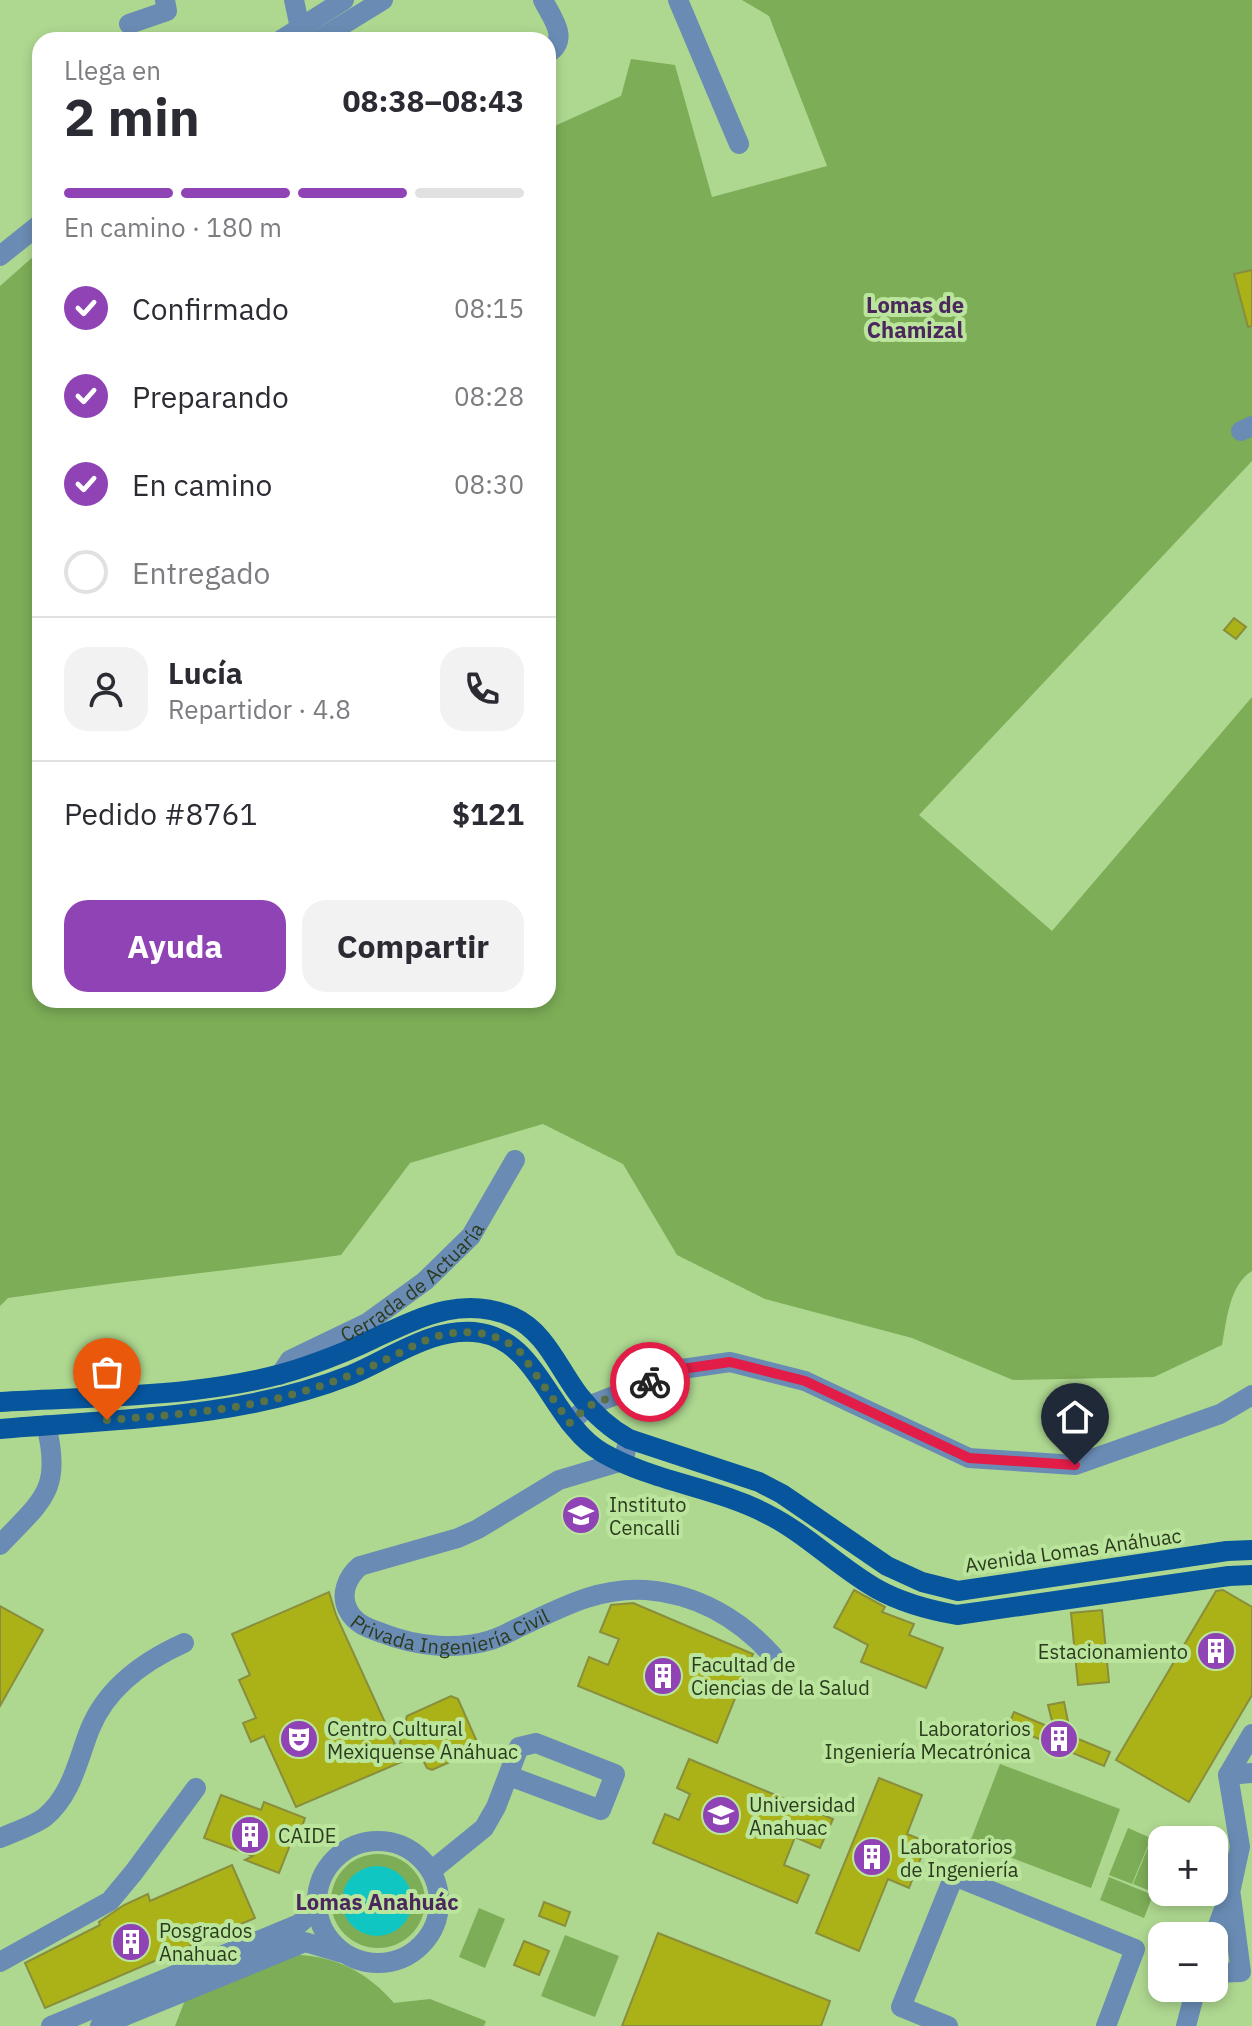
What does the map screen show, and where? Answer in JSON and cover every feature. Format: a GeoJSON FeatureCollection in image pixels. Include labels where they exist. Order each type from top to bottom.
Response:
{"type":"FeatureCollection","features":[{"type":"Feature","properties":{"kind":"main road","name":"Avenida Lomas Anáhuac"},"geometry":{"type":"LineString","coordinates":[[0,1402],[166,1391],[280,1375],[340,1353],[436,1311],[483,1308],[514,1318],[538,1335],[588,1406],[629,1439],[759,1482],[782,1494],[887,1566],[922,1582],[958,1591],[1227,1551],[1252,1550]]}},
{"type":"Feature","properties":{"kind":"main road"},"geometry":{"type":"LineString","coordinates":[[0,1429],[195,1413],[275,1399],[347,1376],[430,1339],[466,1332],[492,1336],[520,1352],[570,1423],[602,1452],[770,1515],[875,1588],[914,1606],[957,1615],[1252,1575]]}},
{"type":"Feature","properties":{"kind":"street"},"geometry":{"type":"LineString","coordinates":[[129,24],[167,11],[165,0]]}},
{"type":"Feature","properties":{"kind":"street"},"geometry":{"type":"LineString","coordinates":[[294,0],[300,28]]}},
{"type":"Feature","properties":{"kind":"street"},"geometry":{"type":"LineString","coordinates":[[294,32],[344,0]]}},
{"type":"Feature","properties":{"kind":"street"},"geometry":{"type":"LineString","coordinates":[[331,32],[383,0]]}},
{"type":"Feature","properties":{"kind":"street"},"geometry":{"type":"LineString","coordinates":[[543,0],[560,35],[556,47]]}},
{"type":"Feature","properties":{"kind":"street"},"geometry":{"type":"LineString","coordinates":[[678,0],[739,144]]}},
{"type":"Feature","properties":{"kind":"street"},"geometry":{"type":"LineString","coordinates":[[0,256],[32,230]]}},
{"type":"Feature","properties":{"kind":"street","name":"Cerrada de Actuaría"},"geometry":{"type":"LineString","coordinates":[[280,1375],[290,1360],[367,1323],[425,1281],[471,1236],[515,1160]]}},
{"type":"Feature","properties":{"kind":"street"},"geometry":{"type":"LineString","coordinates":[[570,1423],[588,1406],[682,1369],[730,1362],[805,1381],[969,1458],[1075,1465],[1220,1414],[1252,1395]]}},
{"type":"Feature","properties":{"kind":"street"},"geometry":{"type":"LineString","coordinates":[[0,1545],[43,1498],[51,1480],[53,1463],[46,1425]]}},
{"type":"Feature","properties":{"kind":"street"},"geometry":{"type":"LineString","coordinates":[[623,1461],[629,1439]]}},
{"type":"Feature","properties":{"kind":"street","name":"Privada Ingeniería Civil"},"geometry":{"type":"LineString","coordinates":[[623,1461],[559,1480],[458,1538],[360,1566],[345,1587],[349,1612],[361,1624],[398,1639],[465,1645],[492,1640],[581,1598],[645,1590],[687,1598],[716,1610],[743,1627],[773,1656]]}},
{"type":"Feature","properties":{"kind":"street"},"geometry":{"type":"LineString","coordinates":[[0,1838],[45,1816],[75,1775],[92,1726],[133,1671],[184,1643]]}},
{"type":"Feature","properties":{"kind":"street"},"geometry":{"type":"LineString","coordinates":[[1224,1922],[1240,1847],[1228,1775],[1252,1734]]}},
{"type":"Feature","properties":{"kind":"street"},"geometry":{"type":"LineString","coordinates":[[431,1871],[484,1828],[496,1807],[519,1747],[536,1743],[615,1774],[601,1810],[509,1776]]}},
{"type":"Feature","properties":{"kind":"street"},"geometry":{"type":"LineString","coordinates":[[1228,1775],[1252,1773]]}},
{"type":"Feature","properties":{"kind":"street"},"geometry":{"type":"LineString","coordinates":[[0,1962],[13,1952],[110,1901],[196,1788]]}},
{"type":"Feature","properties":{"kind":"street"},"geometry":{"type":"LineString","coordinates":[[100,2026],[305,1942],[365,1961],[398,1960],[413,1953],[434,1928],[439,1909],[438,1890],[431,1871],[418,1856],[400,1845],[380,1841],[360,1843],[341,1853],[327,1868],[319,1887],[317,1908],[323,1927],[334,1944],[350,1956]]}},
{"type":"Feature","properties":{"kind":"street"},"geometry":{"type":"LineString","coordinates":[[948,2026],[901,2007],[954,1876],[1135,1949],[1106,2026]]}},
{"type":"Feature","properties":{"kind":"street"},"geometry":{"type":"LineString","coordinates":[[51,2026],[299,1924],[317,1908]]}},
{"type":"Feature","properties":{"kind":"street"},"geometry":{"type":"LineString","coordinates":[[1228,1946],[1241,1972],[1228,1972]]}},
{"type":"Feature","properties":{"kind":"street"},"geometry":{"type":"LineString","coordinates":[[1186,2026],[1192,2002]]}},
{"type":"Feature","properties":{"kind":"green space"},"geometry":{"type":"Polygon","coordinates":[[[742,0],[1252,0],[1252,461],[919,815],[1052,931],[1252,697],[1252,1271],[1244,1277],[1234,1294],[1222,1345],[1154,1377],[1013,1380],[912,1338],[765,1299],[677,1255],[623,1164],[543,1124],[410,1163],[341,1255],[8,1298],[0,1306],[0,286],[32,258],[32,1008],[556,1008],[556,125],[621,96],[631,59],[675,65],[712,197],[827,166],[769,16],[742,0]]]}},
{"type":"Feature","properties":{"kind":"green space"},"geometry":{"type":"Polygon","coordinates":[[[1000,1764],[1120,1809],[1091,1888],[970,1842],[1000,1764]]]}},
{"type":"Feature","properties":{"kind":"green space"},"geometry":{"type":"Polygon","coordinates":[[[1128,1828],[1148,1837],[1148,1845],[1132,1884],[1109,1875],[1128,1828]]]}},
{"type":"Feature","properties":{"kind":"green space"},"geometry":{"type":"Polygon","coordinates":[[[1148,1848],[1148,1890],[1133,1884],[1148,1848]]]}},
{"type":"Feature","properties":{"kind":"green space"},"geometry":{"type":"Polygon","coordinates":[[[378,1854],[396,1857],[411,1868],[422,1883],[425,1901],[422,1919],[411,1934],[396,1945],[378,1948],[360,1945],[345,1934],[334,1919],[331,1901],[334,1883],[345,1868],[360,1857],[378,1854]]]}},
{"type":"Feature","properties":{"kind":"green space"},"geometry":{"type":"Polygon","coordinates":[[[1109,1877],[1148,1893],[1149,1906],[1144,1918],[1100,1900],[1109,1877]]]}},
{"type":"Feature","properties":{"kind":"green space"},"geometry":{"type":"Polygon","coordinates":[[[479,1908],[505,1919],[485,1968],[459,1957],[479,1908]]]}},
{"type":"Feature","properties":{"kind":"green space"},"geometry":{"type":"Polygon","coordinates":[[[565,1935],[619,1956],[595,2017],[541,1996],[565,1935]]]}},
{"type":"Feature","properties":{"kind":"green space"},"geometry":{"type":"Polygon","coordinates":[[[299,1955],[327,1959],[351,1968],[374,1983],[394,2003],[430,1999],[486,2021],[484,2026],[175,2026],[185,2000],[282,1957],[299,1955]]]}},
{"type":"Feature","properties":{"kind":"water"},"geometry":{"type":"Polygon","coordinates":[[[377,1866],[402,1876],[412,1901],[402,1926],[377,1936],[352,1926],[342,1901],[352,1876],[377,1866]]]}},
{"type":"Feature","properties":{"kind":"building"},"geometry":{"type":"Polygon","coordinates":[[[1252,270],[1252,326],[1248,327],[1234,274],[1252,270]]]}},
{"type":"Feature","properties":{"kind":"building"},"geometry":{"type":"Polygon","coordinates":[[[1234,618],[1246,627],[1236,639],[1224,630],[1234,618]]]}},
{"type":"Feature","properties":{"kind":"building"},"geometry":{"type":"Polygon","coordinates":[[[854,1590],[885,1607],[882,1612],[914,1624],[909,1635],[943,1648],[926,1688],[861,1662],[868,1645],[834,1627],[854,1590]]]}},
{"type":"Feature","properties":{"kind":"building","name":"Estacionamiento"},"geometry":{"type":"Polygon","coordinates":[[[1223,1590],[1252,1607],[1252,1695],[1189,1802],[1116,1760],[1216,1591],[1223,1590]]]}},
{"type":"Feature","properties":{"kind":"building"},"geometry":{"type":"Polygon","coordinates":[[[329,1592],[336,1615],[398,1751],[407,1716],[451,1696],[458,1699],[478,1744],[475,1751],[432,1770],[427,1768],[420,1754],[296,1807],[264,1736],[251,1742],[243,1723],[256,1718],[239,1680],[250,1675],[232,1634],[329,1592]]]}},
{"type":"Feature","properties":{"kind":"building","name":"Facultad de Ciencias de la Salud"},"geometry":{"type":"Polygon","coordinates":[[[633,1603],[753,1654],[717,1743],[578,1686],[589,1657],[608,1665],[619,1639],[600,1632],[611,1605],[633,1603]]]}},
{"type":"Feature","properties":{"kind":"building"},"geometry":{"type":"Polygon","coordinates":[[[0,1606],[43,1630],[0,1706],[0,1606]]]}},
{"type":"Feature","properties":{"kind":"building"},"geometry":{"type":"Polygon","coordinates":[[[1102,1610],[1109,1682],[1078,1685],[1071,1613],[1102,1610]]]}},
{"type":"Feature","properties":{"kind":"building","name":"Laboratorios Ingeniería Mecatrónica"},"geometry":{"type":"Polygon","coordinates":[[[1064,1702],[1071,1736],[1110,1752],[1104,1766],[1008,1726],[1014,1712],[1054,1729],[1048,1705],[1064,1702]]]}},
{"type":"Feature","properties":{"kind":"building"},"geometry":{"type":"Polygon","coordinates":[[[689,1759],[833,1819],[820,1848],[795,1837],[784,1865],[809,1875],[797,1903],[653,1843],[665,1814],[679,1820],[690,1794],[677,1788],[689,1759]]]}},
{"type":"Feature","properties":{"kind":"building","name":"Laboratorios de Ingeniería"},"geometry":{"type":"Polygon","coordinates":[[[879,1778],[922,1795],[907,1834],[927,1842],[909,1888],[888,1879],[859,1951],[816,1933],[879,1778]]]}},
{"type":"Feature","properties":{"kind":"building","name":"CAIDE"},"geometry":{"type":"Polygon","coordinates":[[[221,1795],[261,1810],[264,1802],[305,1818],[300,1832],[296,1830],[279,1873],[245,1860],[253,1856],[204,1838],[221,1795]]]}},
{"type":"Feature","properties":{"kind":"building","name":"Posgrados Anahuac"},"geometry":{"type":"Polygon","coordinates":[[[232,1865],[255,1918],[45,2008],[25,1963],[100,1925],[99,1922],[124,1905],[148,1894],[150,1901],[232,1865]]]}},
{"type":"Feature","properties":{"kind":"building"},"geometry":{"type":"Polygon","coordinates":[[[544,1902],[570,1912],[565,1926],[539,1916],[544,1902]]]}},
{"type":"Feature","properties":{"kind":"building"},"geometry":{"type":"Polygon","coordinates":[[[658,1933],[830,2001],[821,2026],[622,2026],[658,1933]]]}},
{"type":"Feature","properties":{"kind":"building"},"geometry":{"type":"Polygon","coordinates":[[[524,1941],[549,1951],[539,1975],[514,1965],[524,1941]]]}},
{"type":"Feature","properties":{"kind":"way so far"},"geometry":{"type":"LineString","coordinates":[[107,1420],[168,1416],[275,1399],[347,1376],[441,1335],[466,1332],[492,1336],[512,1345],[570,1423],[588,1406],[650,1382]]}},
{"type":"Feature","properties":{"kind":"place","name":"Instituto Cencalli"},"geometry":{"type":"Point","coordinates":[581,1515]}},
{"type":"Feature","properties":{"kind":"place","name":"Estacionamiento"},"geometry":{"type":"Point","coordinates":[1216,1651]}},
{"type":"Feature","properties":{"kind":"place","name":"Facultad de Ciencias de la Salud"},"geometry":{"type":"Point","coordinates":[663,1676]}},
{"type":"Feature","properties":{"kind":"place","name":"Centro Cultural Mexiquense Anáhuac"},"geometry":{"type":"Point","coordinates":[299,1739]}},
{"type":"Feature","properties":{"kind":"place","name":"Laboratorios Ingeniería Mecatrónica"},"geometry":{"type":"Point","coordinates":[1059,1739]}},
{"type":"Feature","properties":{"kind":"place","name":"Universidad Anahuac"},"geometry":{"type":"Point","coordinates":[721,1815]}},
{"type":"Feature","properties":{"kind":"place","name":"CAIDE"},"geometry":{"type":"Point","coordinates":[250,1835]}},
{"type":"Feature","properties":{"kind":"place","name":"Laboratorios de Ingeniería"},"geometry":{"type":"Point","coordinates":[872,1857]}},
{"type":"Feature","properties":{"kind":"place","name":"Posgrados Anahuac"},"geometry":{"type":"Point","coordinates":[131,1942]}},
{"type":"Feature","properties":{"kind":"district","name":"Lomas de Chamizal"},"geometry":{"type":"Point","coordinates":[915,316]}},
{"type":"Feature","properties":{"kind":"district","name":"Lomas Anahuác"},"geometry":{"type":"Point","coordinates":[377,1901]}},
{"type":"Feature","properties":{"kind":"route"},"geometry":{"type":"LineString","coordinates":[[650,1382],[682,1369],[730,1362],[805,1381],[969,1458],[1075,1465]]}}]}
